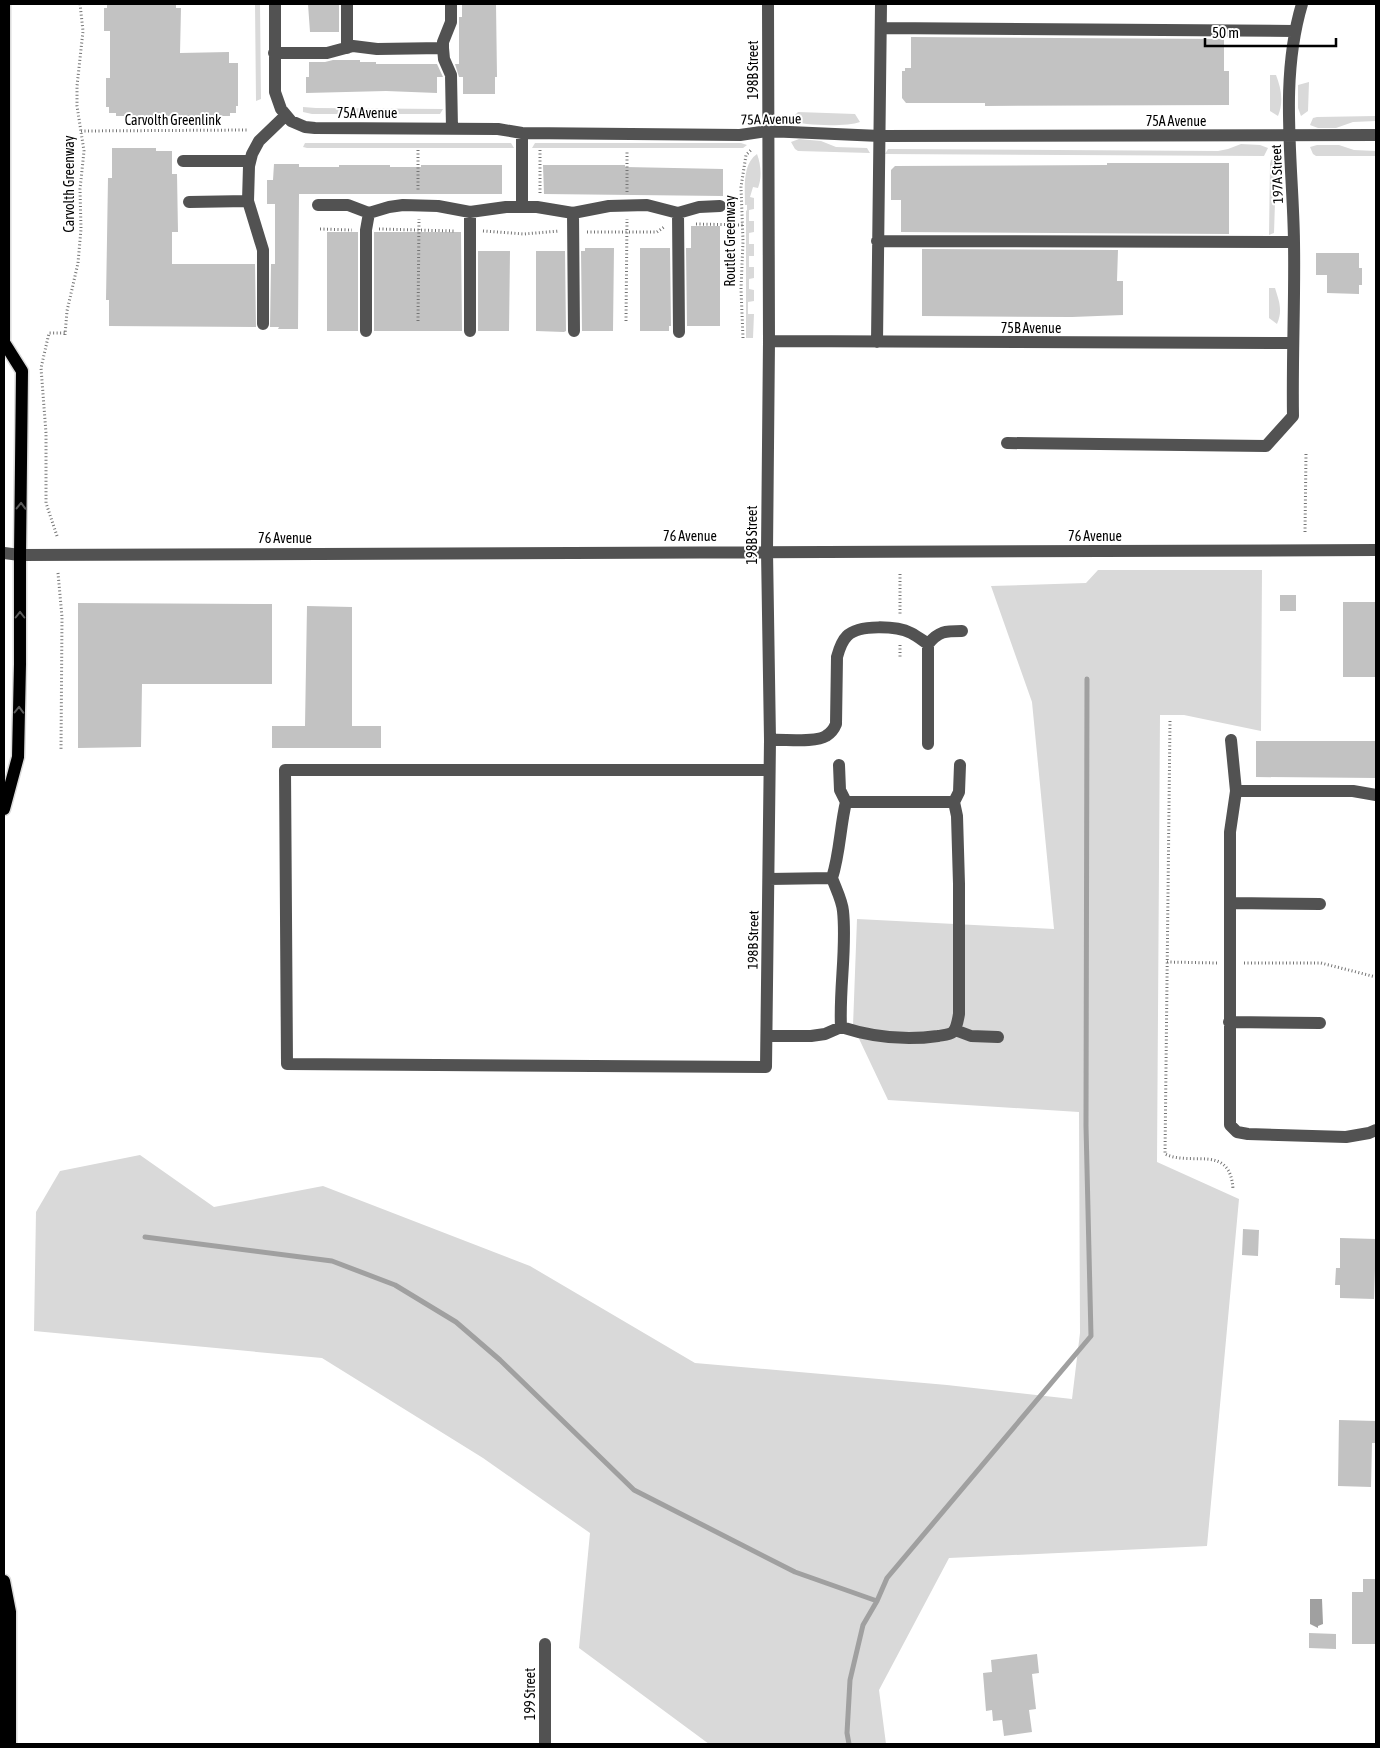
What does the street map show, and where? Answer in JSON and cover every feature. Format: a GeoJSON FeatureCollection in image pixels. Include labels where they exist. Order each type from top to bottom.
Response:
{"type":"FeatureCollection","features":[{"type":"Feature","properties":{"kind":"main road"},"geometry":{"type":"LineString","coordinates":[[4,4],[4,345],[22,371],[18,757],[4,809]]}},
{"type":"Feature","properties":{"kind":"main road"},"geometry":{"type":"LineString","coordinates":[[4,1581],[10,1612],[10,1744]]}},
{"type":"Feature","properties":{"kind":"street"},"geometry":{"type":"LineString","coordinates":[[263,324],[263,250],[248,201],[252,154],[259,141],[285,116],[275,92],[275,4]]}},
{"type":"Feature","properties":{"kind":"street"},"geometry":{"type":"LineString","coordinates":[[347,4],[347,48]]}},
{"type":"Feature","properties":{"kind":"street"},"geometry":{"type":"LineString","coordinates":[[452,4],[450,22],[443,42],[444,59],[451,75],[452,128]]}},
{"type":"Feature","properties":{"kind":"street","name":"198B Street"},"geometry":{"type":"LineString","coordinates":[[768,4],[769,341],[767,551],[770,740],[766,1067],[287,1064],[285,770],[769,770]]}},
{"type":"Feature","properties":{"kind":"street"},"geometry":{"type":"LineString","coordinates":[[877,342],[882,4]]}},
{"type":"Feature","properties":{"kind":"street","name":"197A Street"},"geometry":{"type":"LineString","coordinates":[[1007,444],[1266,446],[1293,416],[1294,242],[1290,136],[1290,67],[1294,31],[1302,4]]}},
{"type":"Feature","properties":{"kind":"street"},"geometry":{"type":"LineString","coordinates":[[882,28],[1294,31]]}},
{"type":"Feature","properties":{"kind":"street"},"geometry":{"type":"LineString","coordinates":[[274,52],[327,53],[362,46],[377,49],[443,48]]}},
{"type":"Feature","properties":{"kind":"street","name":"75A Avenue"},"geometry":{"type":"LineString","coordinates":[[285,116],[291,122],[298,125],[315,128],[498,129],[522,133],[740,135],[767,131],[880,136],[1376,135]]}},
{"type":"Feature","properties":{"kind":"street"},"geometry":{"type":"LineString","coordinates":[[522,133],[522,207]]}},
{"type":"Feature","properties":{"kind":"street"},"geometry":{"type":"LineString","coordinates":[[183,161],[250,161]]}},
{"type":"Feature","properties":{"kind":"street"},"geometry":{"type":"LineString","coordinates":[[189,202],[248,201]]}},
{"type":"Feature","properties":{"kind":"street"},"geometry":{"type":"LineString","coordinates":[[318,205],[348,205],[358,207],[368,213],[389,206],[403,205],[438,206],[470,212],[538,207],[573,213],[609,206],[647,205],[678,213],[700,207],[720,206]]}},
{"type":"Feature","properties":{"kind":"street"},"geometry":{"type":"LineString","coordinates":[[470,212],[470,331]]}},
{"type":"Feature","properties":{"kind":"street"},"geometry":{"type":"LineString","coordinates":[[366,331],[366,230],[368,213]]}},
{"type":"Feature","properties":{"kind":"street"},"geometry":{"type":"LineString","coordinates":[[573,213],[574,332]]}},
{"type":"Feature","properties":{"kind":"street"},"geometry":{"type":"LineString","coordinates":[[678,213],[679,332]]}},
{"type":"Feature","properties":{"kind":"street"},"geometry":{"type":"LineString","coordinates":[[878,241],[1294,242]]}},
{"type":"Feature","properties":{"kind":"street","name":"75B Avenue"},"geometry":{"type":"LineString","coordinates":[[769,341],[1292,344]]}},
{"type":"Feature","properties":{"kind":"street","name":"76 Avenue"},"geometry":{"type":"LineString","coordinates":[[4,553],[20,555],[1376,550]]}},
{"type":"Feature","properties":{"kind":"street"},"geometry":{"type":"LineString","coordinates":[[770,740],[815,739],[826,737],[833,730],[836,724],[837,657],[840,646],[847,636],[856,630],[887,628],[910,633],[928,644]]}},
{"type":"Feature","properties":{"kind":"street"},"geometry":{"type":"LineString","coordinates":[[928,744],[928,644],[942,632],[962,631]]}},
{"type":"Feature","properties":{"kind":"street"},"geometry":{"type":"LineString","coordinates":[[1230,740],[1236,791],[1230,832],[1230,1125],[1237,1132],[1248,1134],[1346,1137],[1376,1130]]}},
{"type":"Feature","properties":{"kind":"street"},"geometry":{"type":"LineString","coordinates":[[839,765],[840,790],[846,802],[842,821],[840,849],[832,878],[843,910],[844,927],[840,1027]]}},
{"type":"Feature","properties":{"kind":"street"},"geometry":{"type":"LineString","coordinates":[[767,1036],[811,1036],[825,1034],[840,1027],[882,1038],[920,1038],[950,1034],[955,1030],[959,1014],[959,884],[957,816],[954,802],[959,792],[960,765]]}},
{"type":"Feature","properties":{"kind":"street"},"geometry":{"type":"LineString","coordinates":[[1236,791],[1353,791],[1376,795]]}},
{"type":"Feature","properties":{"kind":"street"},"geometry":{"type":"LineString","coordinates":[[846,802],[954,802]]}},
{"type":"Feature","properties":{"kind":"street"},"geometry":{"type":"LineString","coordinates":[[769,879],[832,878]]}},
{"type":"Feature","properties":{"kind":"street"},"geometry":{"type":"LineString","coordinates":[[1231,903],[1320,904]]}},
{"type":"Feature","properties":{"kind":"street"},"geometry":{"type":"LineString","coordinates":[[1229,1022],[1320,1023]]}},
{"type":"Feature","properties":{"kind":"street"},"geometry":{"type":"LineString","coordinates":[[955,1030],[971,1036],[998,1037]]}},
{"type":"Feature","properties":{"kind":"street","name":"199 Street"},"geometry":{"type":"LineString","coordinates":[[545,1644],[545,1744]]}},
{"type":"Feature","properties":{"kind":"path","name":"Carvolth Greenway"},"geometry":{"type":"LineString","coordinates":[[57,536],[46,503],[46,433],[41,368],[49,333],[65,334],[67,311],[80,250],[80,189],[84,151],[77,106],[77,86],[83,31],[80,4]]}},
{"type":"Feature","properties":{"kind":"path","name":"Carvolth Greenlink"},"geometry":{"type":"LineString","coordinates":[[82,131],[248,131],[255,127]]}},
{"type":"Feature","properties":{"kind":"path","name":"Routlet Greenway"},"geometry":{"type":"LineString","coordinates":[[743,338],[741,187],[746,155],[753,148]]}},
{"type":"Feature","properties":{"kind":"path"},"geometry":{"type":"LineString","coordinates":[[418,150],[418,197]]}},
{"type":"Feature","properties":{"kind":"path"},"geometry":{"type":"LineString","coordinates":[[540,150],[540,193]]}},
{"type":"Feature","properties":{"kind":"path"},"geometry":{"type":"LineString","coordinates":[[627,150],[627,198]]}},
{"type":"Feature","properties":{"kind":"path"},"geometry":{"type":"LineString","coordinates":[[626,321],[627,214]]}},
{"type":"Feature","properties":{"kind":"path"},"geometry":{"type":"LineString","coordinates":[[688,224],[743,225]]}},
{"type":"Feature","properties":{"kind":"path"},"geometry":{"type":"LineString","coordinates":[[584,232],[657,232],[668,225]]}},
{"type":"Feature","properties":{"kind":"path"},"geometry":{"type":"LineString","coordinates":[[320,229],[357,230]]}},
{"type":"Feature","properties":{"kind":"path"},"geometry":{"type":"LineString","coordinates":[[376,229],[461,231]]}},
{"type":"Feature","properties":{"kind":"path"},"geometry":{"type":"LineString","coordinates":[[418,321],[419,230]]}},
{"type":"Feature","properties":{"kind":"path"},"geometry":{"type":"LineString","coordinates":[[480,231],[524,234],[564,232]]}},
{"type":"Feature","properties":{"kind":"path"},"geometry":{"type":"LineString","coordinates":[[1305,532],[1306,453]]}},
{"type":"Feature","properties":{"kind":"path"},"geometry":{"type":"LineString","coordinates":[[58,573],[62,617],[61,750]]}},
{"type":"Feature","properties":{"kind":"path"},"geometry":{"type":"LineString","coordinates":[[1170,721],[1164,1154],[1176,1157],[1216,1160],[1229,1169],[1233,1180],[1233,1189]]}},
{"type":"Feature","properties":{"kind":"path"},"geometry":{"type":"LineString","coordinates":[[1167,962],[1321,963],[1376,977]]}},
{"type":"Feature","properties":{"kind":"shaded area"},"geometry":{"type":"Polygon","coordinates":[[[255,4],[260,4],[261,99],[256,101],[255,4]]]}},
{"type":"Feature","properties":{"kind":"shaded area"},"geometry":{"type":"Polygon","coordinates":[[[1270,75],[1276,75],[1280,90],[1281,106],[1278,116],[1270,111],[1270,75]]]}},
{"type":"Feature","properties":{"kind":"shaded area"},"geometry":{"type":"Polygon","coordinates":[[[1309,82],[1308,111],[1301,116],[1298,108],[1298,85],[1309,82]]]}},
{"type":"Feature","properties":{"kind":"shaded area"},"geometry":{"type":"Polygon","coordinates":[[[303,107],[443,109],[440,114],[312,114],[303,112],[303,107]]]}},
{"type":"Feature","properties":{"kind":"shaded area"},"geometry":{"type":"Polygon","coordinates":[[[798,112],[855,114],[860,122],[845,125],[825,125],[804,124],[790,120],[798,112]]]}},
{"type":"Feature","properties":{"kind":"shaded area"},"geometry":{"type":"Polygon","coordinates":[[[1376,116],[1376,121],[1353,122],[1336,128],[1318,128],[1310,125],[1313,118],[1317,117],[1376,116]]]}},
{"type":"Feature","properties":{"kind":"shaded area"},"geometry":{"type":"Polygon","coordinates":[[[799,139],[821,141],[836,147],[867,148],[870,153],[798,151],[791,142],[799,139]]]}},
{"type":"Feature","properties":{"kind":"shaded area"},"geometry":{"type":"Polygon","coordinates":[[[305,143],[511,143],[514,148],[307,148],[303,147],[305,143]]]}},
{"type":"Feature","properties":{"kind":"shaded area"},"geometry":{"type":"Polygon","coordinates":[[[535,143],[741,143],[747,145],[743,148],[532,148],[535,143]]]}},
{"type":"Feature","properties":{"kind":"shaded area"},"geometry":{"type":"Polygon","coordinates":[[[1241,144],[1260,145],[1268,148],[1264,156],[885,154],[888,149],[1218,151],[1241,144]]]}},
{"type":"Feature","properties":{"kind":"shaded area"},"geometry":{"type":"Polygon","coordinates":[[[1317,145],[1339,145],[1354,150],[1376,151],[1376,156],[1316,156],[1310,147],[1317,145]]]}},
{"type":"Feature","properties":{"kind":"shaded area"},"geometry":{"type":"Polygon","coordinates":[[[757,154],[760,180],[758,188],[753,187],[750,197],[754,198],[754,209],[749,210],[749,221],[754,221],[754,232],[749,233],[749,244],[754,244],[754,256],[749,256],[749,267],[754,267],[754,278],[749,279],[749,289],[754,290],[754,301],[748,302],[748,314],[754,314],[753,338],[746,338],[747,205],[745,205],[745,184],[749,164],[757,154]]]}},
{"type":"Feature","properties":{"kind":"shaded area"},"geometry":{"type":"Polygon","coordinates":[[[1278,157],[1281,163],[1281,183],[1275,202],[1274,233],[1269,235],[1270,164],[1271,160],[1278,157]]]}},
{"type":"Feature","properties":{"kind":"shaded area"},"geometry":{"type":"Polygon","coordinates":[[[1269,288],[1275,288],[1279,301],[1280,314],[1277,324],[1269,318],[1269,288]]]}},
{"type":"Feature","properties":{"kind":"shaded area"},"geometry":{"type":"Polygon","coordinates":[[[1098,570],[1262,570],[1261,731],[1184,715],[1160,715],[1157,1162],[1239,1199],[1207,1546],[949,1558],[879,1690],[886,1744],[709,1744],[579,1648],[590,1533],[483,1458],[322,1358],[34,1331],[36,1212],[60,1171],[140,1155],[214,1207],[323,1186],[530,1266],[695,1363],[947,1385],[1072,1399],[1080,1333],[1079,1112],[888,1100],[853,1026],[857,919],[1054,929],[1032,702],[991,586],[1086,583],[1098,570]]]}},
{"type":"Feature","properties":{"kind":"shaded area"},"geometry":{"type":"Polygon","coordinates":[[[1310,1599],[1322,1599],[1323,1624],[1318,1626],[1318,1628],[1310,1624],[1310,1599]]]}},
{"type":"Feature","properties":{"kind":"building"},"geometry":{"type":"Polygon","coordinates":[[[107,4],[176,4],[176,8],[181,8],[180,53],[229,52],[229,63],[238,63],[238,106],[236,106],[236,113],[230,113],[230,116],[116,116],[116,113],[109,113],[109,107],[106,107],[106,78],[110,78],[110,31],[104,31],[104,8],[107,8],[107,4]]]}},
{"type":"Feature","properties":{"kind":"building"},"geometry":{"type":"Polygon","coordinates":[[[308,4],[339,4],[339,32],[310,32],[308,4]]]}},
{"type":"Feature","properties":{"kind":"building"},"geometry":{"type":"Polygon","coordinates":[[[462,4],[496,4],[497,77],[495,77],[495,94],[463,94],[463,77],[459,77],[455,64],[459,64],[459,17],[462,17],[462,4]]]}},
{"type":"Feature","properties":{"kind":"building"},"geometry":{"type":"Polygon","coordinates":[[[911,37],[1224,39],[1224,71],[1229,71],[1229,105],[985,106],[985,103],[906,103],[902,98],[902,71],[905,71],[905,68],[911,68],[911,37]]]}},
{"type":"Feature","properties":{"kind":"building"},"geometry":{"type":"Polygon","coordinates":[[[360,60],[360,62],[376,62],[376,64],[437,64],[443,77],[437,77],[437,93],[386,91],[306,93],[306,77],[309,77],[309,62],[360,60]]]}},
{"type":"Feature","properties":{"kind":"building"},"geometry":{"type":"Polygon","coordinates":[[[112,148],[156,148],[156,151],[172,151],[172,174],[177,174],[178,232],[172,232],[172,264],[255,264],[256,327],[109,326],[109,300],[106,300],[108,178],[112,178],[112,148]]]}},
{"type":"Feature","properties":{"kind":"building"},"geometry":{"type":"Polygon","coordinates":[[[1107,163],[1229,163],[1229,234],[901,232],[901,200],[891,200],[891,170],[895,166],[1107,165],[1107,163]]]}},
{"type":"Feature","properties":{"kind":"building"},"geometry":{"type":"Polygon","coordinates":[[[274,164],[299,164],[299,167],[339,167],[339,165],[421,167],[421,165],[502,165],[502,194],[299,194],[298,329],[278,329],[279,327],[270,327],[271,264],[275,264],[275,204],[267,204],[267,180],[273,180],[274,164]]]}},
{"type":"Feature","properties":{"kind":"building"},"geometry":{"type":"Polygon","coordinates":[[[543,165],[625,165],[625,167],[723,169],[723,196],[544,194],[543,165]]]}},
{"type":"Feature","properties":{"kind":"building"},"geometry":{"type":"Polygon","coordinates":[[[691,226],[720,226],[720,326],[687,326],[686,248],[691,248],[691,226]]]}},
{"type":"Feature","properties":{"kind":"building"},"geometry":{"type":"Polygon","coordinates":[[[327,232],[358,232],[358,331],[327,331],[327,232]]]}},
{"type":"Feature","properties":{"kind":"building"},"geometry":{"type":"Polygon","coordinates":[[[374,232],[461,232],[462,331],[374,331],[374,232]]]}},
{"type":"Feature","properties":{"kind":"building"},"geometry":{"type":"Polygon","coordinates":[[[585,248],[614,248],[613,331],[582,331],[581,251],[585,251],[585,248]]]}},
{"type":"Feature","properties":{"kind":"building"},"geometry":{"type":"Polygon","coordinates":[[[640,248],[670,248],[671,326],[669,326],[669,331],[640,331],[640,248]]]}},
{"type":"Feature","properties":{"kind":"building"},"geometry":{"type":"Polygon","coordinates":[[[922,249],[1118,250],[1117,281],[1123,281],[1123,315],[1072,317],[922,316],[922,249]]]}},
{"type":"Feature","properties":{"kind":"building"},"geometry":{"type":"Polygon","coordinates":[[[478,251],[510,251],[509,331],[478,331],[478,251]]]}},
{"type":"Feature","properties":{"kind":"building"},"geometry":{"type":"Polygon","coordinates":[[[536,251],[565,251],[566,331],[564,332],[536,331],[536,251]]]}},
{"type":"Feature","properties":{"kind":"building"},"geometry":{"type":"Polygon","coordinates":[[[1316,253],[1359,253],[1359,268],[1362,268],[1362,285],[1359,285],[1359,294],[1327,293],[1327,275],[1316,275],[1316,253]]]}},
{"type":"Feature","properties":{"kind":"building"},"geometry":{"type":"Polygon","coordinates":[[[1280,595],[1296,595],[1296,611],[1280,611],[1280,595]]]}},
{"type":"Feature","properties":{"kind":"building"},"geometry":{"type":"Polygon","coordinates":[[[1343,602],[1376,602],[1376,677],[1343,677],[1343,602]]]}},
{"type":"Feature","properties":{"kind":"building"},"geometry":{"type":"Polygon","coordinates":[[[78,603],[272,604],[272,684],[142,684],[141,747],[78,748],[78,603]]]}},
{"type":"Feature","properties":{"kind":"building"},"geometry":{"type":"Polygon","coordinates":[[[307,606],[352,607],[352,726],[381,726],[381,748],[272,748],[272,726],[305,726],[307,606]]]}},
{"type":"Feature","properties":{"kind":"building"},"geometry":{"type":"Polygon","coordinates":[[[1256,741],[1376,741],[1376,778],[1256,777],[1256,741]]]}},
{"type":"Feature","properties":{"kind":"building"},"geometry":{"type":"Polygon","coordinates":[[[1243,1229],[1259,1230],[1258,1256],[1242,1255],[1243,1229]]]}},
{"type":"Feature","properties":{"kind":"building"},"geometry":{"type":"Polygon","coordinates":[[[1340,1238],[1376,1239],[1374,1299],[1340,1298],[1340,1285],[1335,1285],[1336,1268],[1340,1268],[1340,1238]]]}},
{"type":"Feature","properties":{"kind":"building"},"geometry":{"type":"Polygon","coordinates":[[[1339,1420],[1376,1421],[1376,1443],[1372,1443],[1371,1487],[1338,1486],[1339,1420]]]}},
{"type":"Feature","properties":{"kind":"building"},"geometry":{"type":"Polygon","coordinates":[[[1363,1579],[1376,1579],[1376,1644],[1352,1644],[1352,1592],[1363,1592],[1363,1579]]]}},
{"type":"Feature","properties":{"kind":"building"},"geometry":{"type":"Polygon","coordinates":[[[1309,1633],[1336,1634],[1336,1649],[1309,1648],[1309,1633]]]}},
{"type":"Feature","properties":{"kind":"building"},"geometry":{"type":"Polygon","coordinates":[[[1037,1654],[1039,1673],[1032,1674],[1036,1709],[1029,1710],[1032,1732],[1004,1736],[1002,1720],[993,1721],[992,1710],[986,1711],[983,1673],[992,1672],[991,1660],[1037,1654]]]}},
{"type":"Feature","properties":{"kind":"waterway"},"geometry":{"type":"LineString","coordinates":[[849,1744],[847,1733],[850,1680],[863,1625],[877,1601],[887,1578],[1091,1336],[1086,1126],[1087,679]]}},
{"type":"Feature","properties":{"kind":"waterway"},"geometry":{"type":"LineString","coordinates":[[145,1237],[332,1261],[395,1285],[456,1322],[500,1360],[634,1490],[795,1572],[877,1601]]}}]}
